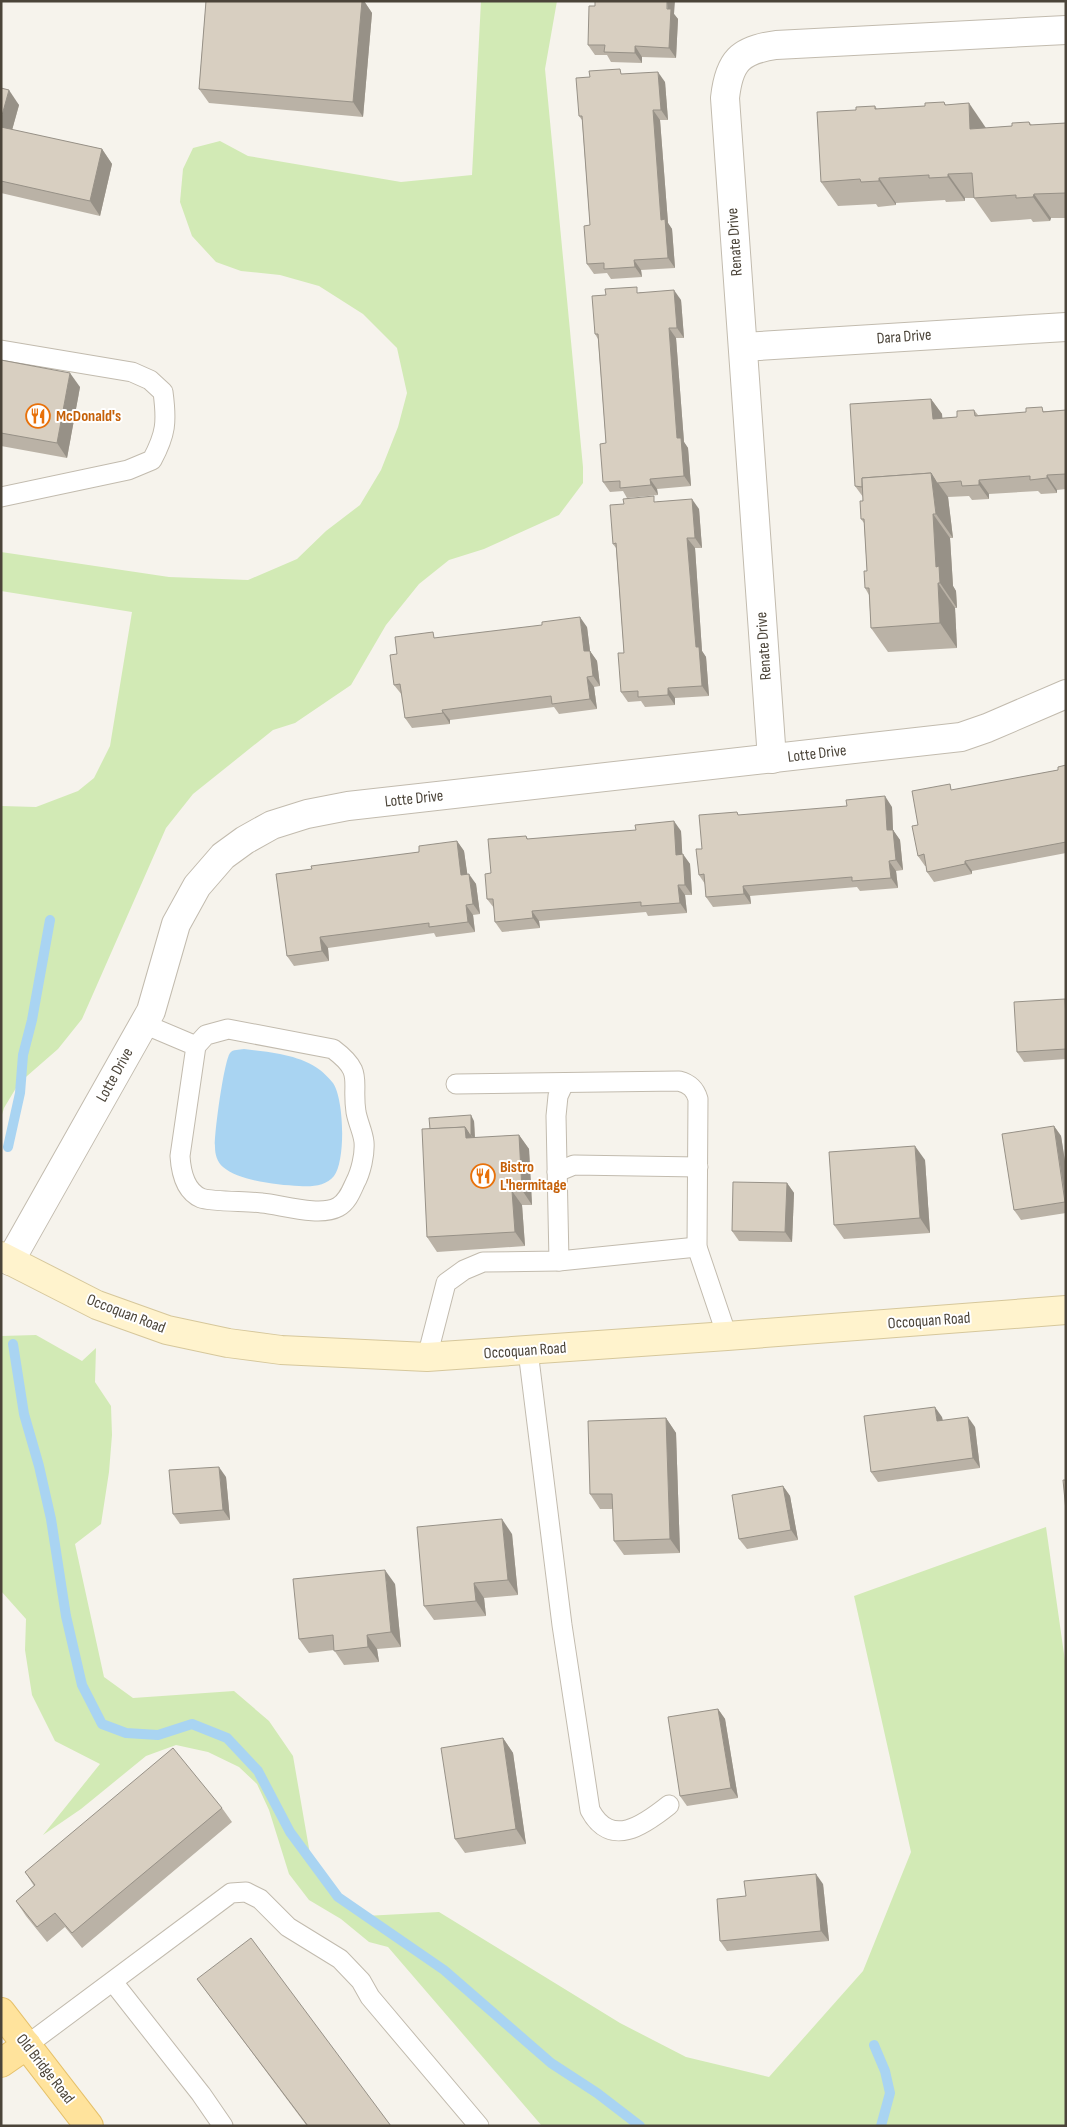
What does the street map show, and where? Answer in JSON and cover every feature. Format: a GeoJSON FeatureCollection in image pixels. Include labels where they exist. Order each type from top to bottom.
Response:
{"type":"FeatureCollection","features":[{"type":"Feature","properties":{"kind":"main road","name":"Old Bridge Road"},"geometry":{"type":"LineString","coordinates":[[1,2012],[89,2126]]}},
{"type":"Feature","properties":{"kind":"main road"},"geometry":{"type":"LineString","coordinates":[[1,2063],[27,2045]]}},
{"type":"Feature","properties":{"kind":"street","name":"Renate Drive"},"geometry":{"type":"LineString","coordinates":[[772,759],[725,98],[730,72],[742,55],[756,47],[1066,30]]}},
{"type":"Feature","properties":{"kind":"street","name":"Dara Drive"},"geometry":{"type":"LineString","coordinates":[[743,347],[1066,327]]}},
{"type":"Feature","properties":{"kind":"street","name":"Lotte Drive"},"geometry":{"type":"LineString","coordinates":[[4,1264],[144,1024],[156,994],[176,924],[197,886],[223,856],[245,840],[272,825],[307,814],[348,806],[961,736],[987,728],[1066,694]]}},
{"type":"Feature","properties":{"kind":"street","name":"Occoquan Road"},"geometry":{"type":"LineString","coordinates":[[4,1264],[97,1305],[167,1330],[228,1344],[281,1350],[427,1357],[1066,1310]]}},
{"type":"Feature","properties":{"kind":"lane"},"geometry":{"type":"LineString","coordinates":[[1,350],[132,372],[150,380],[163,392],[166,414],[163,439],[152,460],[128,470],[1,497]]}},
{"type":"Feature","properties":{"kind":"lane"},"geometry":{"type":"LineString","coordinates":[[144,1024],[196,1046]]}},
{"type":"Feature","properties":{"kind":"lane"},"geometry":{"type":"LineString","coordinates":[[228,1029],[333,1049],[346,1059],[354,1069],[355,1103],[364,1143],[358,1177],[349,1197],[338,1207],[321,1210],[201,1198],[191,1190],[181,1174],[180,1156],[196,1046],[206,1035],[228,1029]]}},
{"type":"Feature","properties":{"kind":"lane"},"geometry":{"type":"LineString","coordinates":[[559,1261],[556,1116],[558,1096],[564,1083]]}},
{"type":"Feature","properties":{"kind":"lane"},"geometry":{"type":"LineString","coordinates":[[456,1084],[687,1083],[696,1092],[698,1099],[697,1247],[728,1336]]}},
{"type":"Feature","properties":{"kind":"lane"},"geometry":{"type":"LineString","coordinates":[[557,1172],[574,1165],[698,1167]]}},
{"type":"Feature","properties":{"kind":"lane"},"geometry":{"type":"LineString","coordinates":[[427,1357],[446,1283],[464,1270],[483,1262],[559,1261],[697,1247]]}},
{"type":"Feature","properties":{"kind":"lane"},"geometry":{"type":"LineString","coordinates":[[528,1351],[562,1625],[590,1810],[596,1820],[608,1830],[620,1832],[645,1824],[670,1805]]}},
{"type":"Feature","properties":{"kind":"lane"},"geometry":{"type":"LineString","coordinates":[[27,2045],[231,1893],[246,1892],[260,1899],[288,1927],[340,1959],[479,2126]]}},
{"type":"Feature","properties":{"kind":"lane"},"geometry":{"type":"LineString","coordinates":[[113,1982],[201,2094],[223,2126]]}},
{"type":"Feature","properties":{"kind":"green space"},"geometry":{"type":"Polygon","coordinates":[[[481,1],[557,1],[545,69],[583,483],[559,515],[484,549],[449,560],[419,584],[386,625],[351,685],[295,723],[273,730],[193,794],[166,828],[82,1019],[58,1049],[19,1083],[4,1108],[1,1118],[2,806],[36,807],[78,791],[94,778],[110,746],[132,612],[1,591],[1,552],[169,577],[248,580],[297,559],[326,531],[360,505],[381,470],[398,427],[407,393],[397,348],[363,314],[319,286],[280,275],[241,271],[216,262],[192,236],[180,202],[183,169],[193,148],[220,141],[248,156],[401,182],[472,175],[481,1]]]}},
{"type":"Feature","properties":{"kind":"green space"},"geometry":{"type":"Polygon","coordinates":[[[36,1335],[82,1361],[96,1348],[95,1382],[111,1406],[112,1435],[109,1472],[101,1524],[75,1544],[104,1677],[133,1698],[234,1691],[269,1721],[293,1756],[311,1860],[339,1892],[365,1916],[439,1912],[620,2023],[686,2057],[769,2077],[863,1971],[911,1852],[854,1596],[1046,1527],[1066,1668],[1066,2126],[542,2126],[388,1947],[369,1942],[341,1919],[309,1900],[289,1874],[269,1810],[257,1784],[239,1767],[208,1752],[176,1745],[146,1756],[81,1809],[43,1835],[100,1764],[55,1741],[32,1695],[25,1650],[26,1619],[1,1591],[1,1336],[36,1335]]]}},
{"type":"Feature","properties":{"kind":"water"},"geometry":{"type":"Polygon","coordinates":[[[234,1050],[263,1051],[303,1060],[320,1070],[333,1083],[337,1091],[341,1115],[342,1144],[338,1168],[334,1176],[327,1182],[314,1186],[281,1185],[239,1176],[230,1172],[219,1163],[215,1152],[215,1140],[225,1069],[230,1053],[234,1050]]]}},
{"type":"Feature","properties":{"kind":"building"},"geometry":{"type":"Polygon","coordinates":[[[206,1],[362,1],[353,102],[199,89],[206,1]]]}},
{"type":"Feature","properties":{"kind":"building"},"geometry":{"type":"Polygon","coordinates":[[[595,1],[667,1],[667,9],[671,9],[669,48],[635,46],[635,53],[604,52],[605,45],[588,45],[589,6],[595,6],[595,1]]]}},
{"type":"Feature","properties":{"kind":"building"},"geometry":{"type":"Polygon","coordinates":[[[620,69],[621,74],[658,72],[661,110],[653,110],[661,220],[665,219],[668,258],[634,260],[635,267],[604,269],[604,263],[587,264],[584,226],[590,225],[582,116],[579,116],[576,78],[590,77],[589,71],[620,69]]]}},
{"type":"Feature","properties":{"kind":"building"},"geometry":{"type":"Polygon","coordinates":[[[1,88],[9,90],[1,119],[1,88]]]}},
{"type":"Feature","properties":{"kind":"building"},"geometry":{"type":"Polygon","coordinates":[[[944,102],[945,105],[969,103],[970,129],[1012,126],[1012,123],[1029,122],[1030,125],[1066,123],[1066,193],[1034,194],[1033,197],[1016,198],[1016,195],[974,198],[972,173],[948,174],[948,177],[929,178],[929,175],[879,178],[879,181],[861,182],[860,179],[821,182],[817,112],[856,110],[856,107],[875,106],[875,109],[925,106],[925,103],[944,102]]]}},
{"type":"Feature","properties":{"kind":"building"},"geometry":{"type":"Polygon","coordinates":[[[1,127],[102,149],[90,201],[1,181],[1,127]]]}},
{"type":"Feature","properties":{"kind":"building"},"geometry":{"type":"Polygon","coordinates":[[[637,287],[637,293],[674,290],[677,328],[669,328],[677,438],[681,438],[684,476],[650,479],[651,485],[620,488],[620,481],[603,482],[600,444],[606,443],[598,334],[595,334],[592,296],[606,295],[605,289],[637,287]]]}},
{"type":"Feature","properties":{"kind":"building","name":"McDonald's"},"geometry":{"type":"Polygon","coordinates":[[[1,360],[70,373],[57,443],[1,433],[1,360]]]}},
{"type":"Feature","properties":{"kind":"building"},"geometry":{"type":"Polygon","coordinates":[[[931,399],[933,419],[957,417],[957,411],[974,410],[975,416],[1026,412],[1026,408],[1042,407],[1043,412],[1066,410],[1066,474],[1047,475],[1047,478],[1030,480],[1030,476],[979,480],[979,485],[962,486],[961,481],[937,483],[931,473],[862,478],[862,487],[855,486],[850,404],[931,399]]]}},
{"type":"Feature","properties":{"kind":"building"},"geometry":{"type":"Polygon","coordinates":[[[931,473],[936,514],[933,514],[936,567],[939,566],[940,623],[871,628],[869,588],[865,588],[864,571],[867,571],[864,519],[861,519],[860,501],[863,501],[862,478],[931,473]]]}},
{"type":"Feature","properties":{"kind":"building"},"geometry":{"type":"Polygon","coordinates":[[[654,496],[654,502],[692,499],[695,538],[687,538],[696,647],[699,647],[702,686],[668,688],[668,695],[638,697],[638,691],[621,692],[618,653],[624,653],[616,543],[613,544],[610,505],[624,504],[623,499],[654,496]]]}},
{"type":"Feature","properties":{"kind":"building"},"geometry":{"type":"Polygon","coordinates":[[[580,617],[584,651],[590,651],[593,676],[587,677],[590,699],[552,704],[551,696],[442,710],[443,713],[405,718],[400,684],[394,685],[390,655],[397,654],[395,637],[433,632],[434,638],[542,625],[542,622],[580,617]]]}},
{"type":"Feature","properties":{"kind":"building"},"geometry":{"type":"Polygon","coordinates":[[[1066,765],[1066,842],[965,861],[965,864],[927,872],[924,854],[918,856],[912,826],[918,825],[912,791],[950,784],[951,790],[1058,770],[1058,767],[1066,765]]]}},
{"type":"Feature","properties":{"kind":"building"},"geometry":{"type":"Polygon","coordinates":[[[885,796],[887,830],[893,830],[896,860],[889,861],[891,878],[852,881],[852,877],[743,886],[744,894],[706,897],[704,874],[699,875],[696,849],[702,849],[699,815],[737,812],[738,815],[847,806],[846,800],[885,796]]]}},
{"type":"Feature","properties":{"kind":"building"},"geometry":{"type":"Polygon","coordinates":[[[674,821],[676,855],[683,854],[685,885],[678,885],[680,903],[641,906],[641,902],[532,911],[533,918],[495,922],[493,899],[487,899],[485,874],[491,873],[488,839],[526,836],[527,839],[636,830],[635,825],[674,821]]]}},
{"type":"Feature","properties":{"kind":"building"},"geometry":{"type":"Polygon","coordinates":[[[457,841],[461,875],[469,874],[473,904],[466,905],[468,922],[429,927],[429,923],[320,937],[322,951],[287,956],[276,874],[312,869],[311,866],[419,852],[419,846],[457,841]]]}},
{"type":"Feature","properties":{"kind":"building"},"geometry":{"type":"Polygon","coordinates":[[[1065,999],[1066,1049],[1017,1052],[1014,1002],[1065,999]]]}},
{"type":"Feature","properties":{"kind":"building"},"geometry":{"type":"Polygon","coordinates":[[[471,1115],[471,1135],[465,1127],[430,1129],[429,1118],[471,1115]]]}},
{"type":"Feature","properties":{"kind":"building"},"geometry":{"type":"Polygon","coordinates":[[[1054,1126],[1065,1202],[1014,1210],[1002,1134],[1054,1126]]]}},
{"type":"Feature","properties":{"kind":"building","name":"Bistro L'hermitage"},"geometry":{"type":"Polygon","coordinates":[[[465,1127],[466,1138],[519,1135],[522,1190],[512,1191],[515,1232],[427,1237],[422,1129],[465,1127]]]}},
{"type":"Feature","properties":{"kind":"building"},"geometry":{"type":"Polygon","coordinates":[[[915,1146],[920,1218],[834,1225],[829,1152],[915,1146]]]}},
{"type":"Feature","properties":{"kind":"building"},"geometry":{"type":"Polygon","coordinates":[[[733,1182],[787,1183],[785,1232],[732,1231],[733,1182]]]}},
{"type":"Feature","properties":{"kind":"building"},"geometry":{"type":"Polygon","coordinates":[[[935,1407],[937,1421],[968,1417],[973,1458],[871,1472],[864,1416],[935,1407]]]}},
{"type":"Feature","properties":{"kind":"building"},"geometry":{"type":"Polygon","coordinates":[[[666,1418],[670,1539],[614,1541],[612,1494],[590,1494],[588,1421],[666,1418]]]}},
{"type":"Feature","properties":{"kind":"building"},"geometry":{"type":"Polygon","coordinates":[[[219,1467],[223,1510],[173,1514],[169,1470],[219,1467]]]}},
{"type":"Feature","properties":{"kind":"building"},"geometry":{"type":"Polygon","coordinates":[[[1063,1480],[1066,1480],[1066,1511],[1063,1480]]]}},
{"type":"Feature","properties":{"kind":"building"},"geometry":{"type":"Polygon","coordinates":[[[783,1486],[791,1530],[739,1539],[732,1495],[783,1486]]]}},
{"type":"Feature","properties":{"kind":"building"},"geometry":{"type":"Polygon","coordinates":[[[502,1519],[508,1580],[474,1583],[476,1601],[424,1606],[417,1527],[502,1519]]]}},
{"type":"Feature","properties":{"kind":"building"},"geometry":{"type":"Polygon","coordinates":[[[385,1570],[391,1632],[367,1635],[368,1647],[334,1651],[333,1635],[299,1639],[293,1579],[385,1570]]]}},
{"type":"Feature","properties":{"kind":"building"},"geometry":{"type":"Polygon","coordinates":[[[718,1709],[731,1788],[680,1796],[668,1717],[718,1709]]]}},
{"type":"Feature","properties":{"kind":"building"},"geometry":{"type":"Polygon","coordinates":[[[503,1738],[516,1829],[455,1839],[441,1748],[503,1738]]]}},
{"type":"Feature","properties":{"kind":"building"},"geometry":{"type":"Polygon","coordinates":[[[173,1748],[222,1808],[72,1933],[55,1913],[37,1927],[16,1901],[35,1885],[25,1872],[173,1748]]]}},
{"type":"Feature","properties":{"kind":"building"},"geometry":{"type":"Polygon","coordinates":[[[816,1874],[821,1931],[720,1941],[717,1899],[746,1896],[744,1881],[816,1874]]]}},
{"type":"Feature","properties":{"kind":"building"},"geometry":{"type":"Polygon","coordinates":[[[251,1938],[391,2126],[308,2126],[197,1979],[251,1938]]]}},
{"type":"Feature","properties":{"kind":"waterway"},"geometry":{"type":"LineString","coordinates":[[8,1147],[20,1093],[23,1055],[32,1020],[50,920]]}},
{"type":"Feature","properties":{"kind":"waterway"},"geometry":{"type":"LineString","coordinates":[[13,1344],[24,1414],[39,1466],[51,1519],[66,1616],[82,1685],[102,1724],[126,1733],[158,1735],[192,1724],[227,1738],[258,1771],[290,1832],[338,1897],[444,1970],[551,2063],[597,2093],[640,2126]]}},
{"type":"Feature","properties":{"kind":"waterway"},"geometry":{"type":"LineString","coordinates":[[874,2045],[885,2071],[890,2093],[881,2126]]}},
{"type":"Feature","properties":{"kind":"place","name":"McDonald's"},"geometry":{"type":"Point","coordinates":[38,416]}},
{"type":"Feature","properties":{"kind":"place","name":"Bistro L'hermitage"},"geometry":{"type":"Point","coordinates":[483,1176]}}]}
